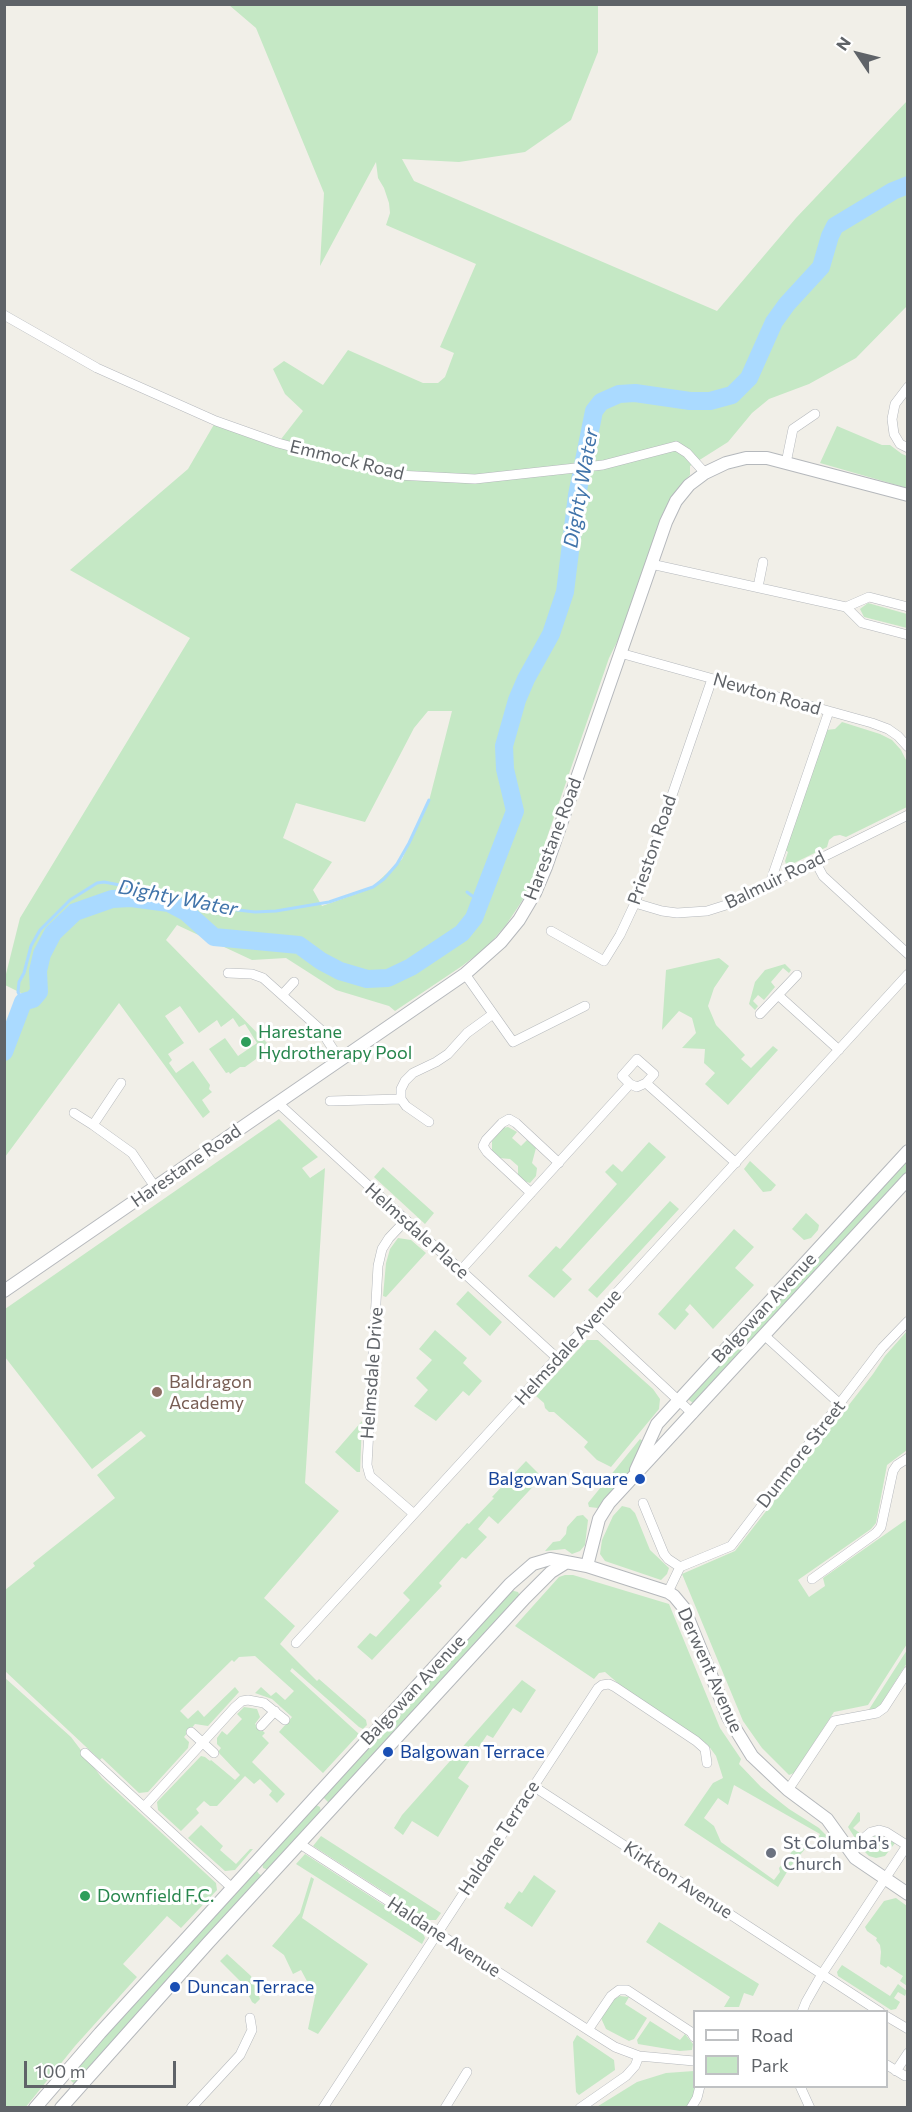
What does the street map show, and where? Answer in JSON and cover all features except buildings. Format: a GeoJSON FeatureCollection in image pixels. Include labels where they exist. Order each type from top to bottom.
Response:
{"type":"FeatureCollection","features":[{"type":"Feature","properties":{"kind":"street","name":"Emmock Road"},"geometry":{"type":"LineString","coordinates":[[4,315],[97,368],[216,421],[289,446],[397,475],[475,479],[603,465],[676,446],[687,453],[705,473]]}},
{"type":"Feature","properties":{"kind":"street"},"geometry":{"type":"LineString","coordinates":[[908,387],[895,404],[892,419],[894,434],[900,444],[908,448]]}},
{"type":"Feature","properties":{"kind":"street"},"geometry":{"type":"LineString","coordinates":[[786,463],[793,429],[815,414]]}},
{"type":"Feature","properties":{"kind":"street","name":"Harestane Road"},"geometry":{"type":"LineString","coordinates":[[4,1291],[465,974],[501,942],[519,920],[535,893],[550,856],[666,522],[676,501],[689,484],[726,463],[746,458],[767,458],[908,495]]}},
{"type":"Feature","properties":{"kind":"street"},"geometry":{"type":"LineString","coordinates":[[758,587],[763,562]]}},
{"type":"Feature","properties":{"kind":"street"},"geometry":{"type":"LineString","coordinates":[[651,564],[846,607],[862,623],[908,635]]}},
{"type":"Feature","properties":{"kind":"street"},"geometry":{"type":"LineString","coordinates":[[846,607],[869,597],[908,607]]}},
{"type":"Feature","properties":{"kind":"street","name":"Newton Road"},"geometry":{"type":"LineString","coordinates":[[620,653],[888,729],[908,747]]}},
{"type":"Feature","properties":{"kind":"street","name":"Prieston Road"},"geometry":{"type":"LineString","coordinates":[[551,931],[604,961],[620,935],[635,903],[712,679]]}},
{"type":"Feature","properties":{"kind":"street"},"geometry":{"type":"LineString","coordinates":[[770,883],[829,711]]}},
{"type":"Feature","properties":{"kind":"street","name":"Balmuir Road"},"geometry":{"type":"LineString","coordinates":[[635,903],[677,913],[707,911],[726,905],[908,815]]}},
{"type":"Feature","properties":{"kind":"street"},"geometry":{"type":"LineString","coordinates":[[815,861],[823,876],[908,954]]}},
{"type":"Feature","properties":{"kind":"street"},"geometry":{"type":"LineString","coordinates":[[228,973],[259,975],[320,1029],[340,1060]]}},
{"type":"Feature","properties":{"kind":"street"},"geometry":{"type":"LineString","coordinates":[[465,974],[513,1042],[585,1006]]}},
{"type":"Feature","properties":{"kind":"street","name":"Helmsdale Avenue"},"geometry":{"type":"LineString","coordinates":[[296,1643],[908,974]]}},
{"type":"Feature","properties":{"kind":"street"},"geometry":{"type":"LineString","coordinates":[[760,1014],[797,975]]}},
{"type":"Feature","properties":{"kind":"street"},"geometry":{"type":"LineString","coordinates":[[282,995],[294,982]]}},
{"type":"Feature","properties":{"kind":"street"},"geometry":{"type":"LineString","coordinates":[[778,995],[839,1050]]}},
{"type":"Feature","properties":{"kind":"street"},"geometry":{"type":"LineString","coordinates":[[429,1122],[406,1106],[401,1099],[401,1089],[405,1081],[412,1073],[448,1054],[467,1033],[493,1014]]}},
{"type":"Feature","properties":{"kind":"street"},"geometry":{"type":"LineString","coordinates":[[637,1059],[654,1074],[646,1083],[637,1087],[630,1084],[622,1076],[637,1059]]}},
{"type":"Feature","properties":{"kind":"street"},"geometry":{"type":"LineString","coordinates":[[93,1125],[121,1083]]}},
{"type":"Feature","properties":{"kind":"street"},"geometry":{"type":"LineString","coordinates":[[646,1083],[736,1163]]}},
{"type":"Feature","properties":{"kind":"street"},"geometry":{"type":"LineString","coordinates":[[461,1270],[630,1084]]}},
{"type":"Feature","properties":{"kind":"street"},"geometry":{"type":"LineString","coordinates":[[330,1101],[401,1099]]}},
{"type":"Feature","properties":{"kind":"street","name":"Helmsdale Place"},"geometry":{"type":"LineString","coordinates":[[278,1103],[557,1358]]}},
{"type":"Feature","properties":{"kind":"street"},"geometry":{"type":"LineString","coordinates":[[74,1113],[132,1153],[155,1187]]}},
{"type":"Feature","properties":{"kind":"street"},"geometry":{"type":"LineString","coordinates":[[531,1193],[487,1152],[483,1146],[486,1140],[509,1119],[559,1163]]}},
{"type":"Feature","properties":{"kind":"street","name":"Balgowan Avenue"},"geometry":{"type":"LineString","coordinates":[[635,1474],[657,1424],[908,1151]]}},
{"type":"Feature","properties":{"kind":"street","name":"Balgowan Avenue"},"geometry":{"type":"LineString","coordinates":[[587,1566],[599,1519],[609,1503],[908,1179]]}},
{"type":"Feature","properties":{"kind":"street","name":"Helmsdale Drive"},"geometry":{"type":"LineString","coordinates":[[406,1220],[386,1244],[378,1266],[367,1465],[370,1476],[414,1514]]}},
{"type":"Feature","properties":{"kind":"street"},"geometry":{"type":"LineString","coordinates":[[592,1320],[693,1414]]}},
{"type":"Feature","properties":{"kind":"street","name":"Dunmore Street"},"geometry":{"type":"LineString","coordinates":[[680,1567],[731,1546],[882,1348],[908,1320]]}},
{"type":"Feature","properties":{"kind":"street"},"geometry":{"type":"LineString","coordinates":[[764,1335],[840,1404]]}},
{"type":"Feature","properties":{"kind":"street"},"geometry":{"type":"LineString","coordinates":[[812,1579],[881,1527],[893,1471],[897,1465],[908,1458]]}},
{"type":"Feature","properties":{"kind":"street"},"geometry":{"type":"LineString","coordinates":[[643,1503],[664,1554],[668,1560],[680,1567]]}},
{"type":"Feature","properties":{"kind":"street","name":"Balgowan Avenue"},"geometry":{"type":"LineString","coordinates":[[35,2108],[100,2033],[510,1584],[533,1564],[550,1559],[567,1562]]}},
{"type":"Feature","properties":{"kind":"street","name":"Balgowan Avenue"},"geometry":{"type":"LineString","coordinates":[[61,2108],[128,2031],[525,1598],[550,1572],[567,1562]]}},
{"type":"Feature","properties":{"kind":"street","name":"Derwent Avenue"},"geometry":{"type":"LineString","coordinates":[[567,1562],[587,1566],[668,1592],[684,1608],[728,1717],[752,1756],[788,1790],[827,1819],[855,1858],[908,1894]]}},
{"type":"Feature","properties":{"kind":"street","name":"Derwent Avenue"},"geometry":{"type":"LineString","coordinates":[[668,1592],[680,1567]]}},
{"type":"Feature","properties":{"kind":"street"},"geometry":{"type":"LineString","coordinates":[[510,1584],[519,1588],[525,1598]]}},
{"type":"Feature","properties":{"kind":"street"},"geometry":{"type":"LineString","coordinates":[[788,1790],[834,1721],[877,1713],[884,1708],[908,1671]]}},
{"type":"Feature","properties":{"kind":"street","name":"Haldane Terrace"},"geometry":{"type":"LineString","coordinates":[[323,2108],[598,1688],[609,1684],[615,1687],[696,1741],[705,1749],[707,1763]]}},
{"type":"Feature","properties":{"kind":"street"},"geometry":{"type":"LineString","coordinates":[[144,1807],[242,1701],[264,1703],[285,1720]]}},
{"type":"Feature","properties":{"kind":"street"},"geometry":{"type":"LineString","coordinates":[[261,1726],[275,1711]]}},
{"type":"Feature","properties":{"kind":"street"},"geometry":{"type":"LineString","coordinates":[[191,1732],[214,1753]]}},
{"type":"Feature","properties":{"kind":"street"},"geometry":{"type":"LineString","coordinates":[[85,1753],[232,1888]]}},
{"type":"Feature","properties":{"kind":"street","name":"Kirkton Avenue"},"geometry":{"type":"LineString","coordinates":[[533,1786],[877,2010]]}},
{"type":"Feature","properties":{"kind":"street"},"geometry":{"type":"LineString","coordinates":[[316,1796],[330,1809]]}},
{"type":"Feature","properties":{"kind":"street"},"geometry":{"type":"LineString","coordinates":[[803,2010],[822,1974],[907,1845],[879,1830],[871,1832],[864,1838]]}},
{"type":"Feature","properties":{"kind":"street","name":"Haldane Avenue"},"geometry":{"type":"LineString","coordinates":[[300,1844],[615,2047],[639,2056],[693,2061]]}},
{"type":"Feature","properties":{"kind":"street"},"geometry":{"type":"LineString","coordinates":[[256,1863],[261,1871],[270,1876]]}},
{"type":"Feature","properties":{"kind":"street"},"geometry":{"type":"LineString","coordinates":[[588,2030],[611,1996],[619,1990],[627,1990],[693,2035]]}},
{"type":"Feature","properties":{"kind":"street"},"geometry":{"type":"LineString","coordinates":[[888,2017],[908,2029]]}},
{"type":"Feature","properties":{"kind":"street"},"geometry":{"type":"LineString","coordinates":[[191,2108],[240,2055],[252,2030],[250,2018]]}},
{"type":"Feature","properties":{"kind":"street"},"geometry":{"type":"LineString","coordinates":[[896,2071],[908,2053]]}},
{"type":"Feature","properties":{"kind":"street"},"geometry":{"type":"LineString","coordinates":[[580,2108],[626,2076],[635,2066],[639,2056]]}},
{"type":"Feature","properties":{"kind":"street"},"geometry":{"type":"LineString","coordinates":[[888,2066],[905,2076]]}},
{"type":"Feature","properties":{"kind":"street"},"geometry":{"type":"LineString","coordinates":[[444,2108],[467,2072]]}},
{"type":"Feature","properties":{"kind":"street"},"geometry":{"type":"LineString","coordinates":[[63,2077],[69,2085],[79,2089]]}},
{"type":"Feature","properties":{"kind":"street"},"geometry":{"type":"LineString","coordinates":[[691,2108],[700,2088]]}},
{"type":"Feature","properties":{"kind":"street"},"geometry":{"type":"LineString","coordinates":[[801,2088],[810,2108]]}},
{"type":"Feature","properties":{"kind":"green space"},"geometry":{"type":"Polygon","coordinates":[[[229,5],[598,5],[598,52],[571,120],[525,152],[459,162],[402,159],[414,181],[717,311],[796,218],[907,101],[907,306],[856,358],[809,384],[769,399],[752,413],[728,442],[690,466],[690,475],[673,495],[662,515],[621,634],[609,658],[534,875],[522,901],[487,947],[395,1011],[389,1006],[336,990],[286,958],[252,960],[177,925],[166,940],[272,1048],[265,1053],[261,1052],[245,1067],[240,1067],[230,1074],[226,1073],[209,1049],[225,1038],[238,1056],[257,1043],[245,1024],[239,1027],[233,1018],[221,1027],[217,1020],[199,1033],[180,1006],[165,1016],[184,1043],[168,1054],[172,1060],[169,1063],[176,1073],[193,1061],[210,1085],[209,1089],[212,1092],[202,1100],[210,1112],[203,1118],[119,1003],[5,1157],[4,1056],[33,999],[5,985],[20,918],[190,638],[70,570],[188,469],[216,421],[278,443],[303,411],[285,394],[273,369],[284,361],[323,385],[348,350],[423,383],[438,383],[445,377],[454,353],[440,347],[476,264],[386,225],[390,213],[389,203],[378,178],[376,162],[320,266],[324,193],[256,28],[229,5]],[[428,711],[414,728],[365,822],[296,803],[283,838],[332,862],[313,890],[322,906],[370,889],[402,859],[429,801],[452,711],[428,711]]]}},
{"type":"Feature","properties":{"kind":"green space"},"geometry":{"type":"Polygon","coordinates":[[[837,426],[882,445],[890,445],[907,456],[907,488],[820,463],[837,426]]]}},
{"type":"Feature","properties":{"kind":"green space"},"geometry":{"type":"Polygon","coordinates":[[[868,603],[907,614],[907,628],[864,617],[860,609],[868,603]]]}},
{"type":"Feature","properties":{"kind":"green space"},"geometry":{"type":"Polygon","coordinates":[[[842,722],[880,734],[892,740],[901,750],[907,762],[907,807],[846,837],[834,836],[829,840],[827,847],[790,865],[786,864],[788,852],[785,850],[826,730],[835,729],[842,722]]]}},
{"type":"Feature","properties":{"kind":"green space"},"geometry":{"type":"Polygon","coordinates":[[[719,958],[729,966],[714,988],[708,1006],[716,1025],[745,1055],[741,1059],[751,1068],[773,1046],[778,1050],[728,1105],[705,1084],[715,1073],[704,1063],[705,1049],[682,1048],[696,1033],[692,1018],[679,1011],[662,1030],[666,970],[719,958]]]}},
{"type":"Feature","properties":{"kind":"green space"},"geometry":{"type":"Polygon","coordinates":[[[785,964],[791,970],[789,973],[783,968],[771,982],[775,987],[764,1000],[758,995],[753,1001],[758,1006],[755,1010],[749,1004],[755,982],[765,970],[785,964]]]}},
{"type":"Feature","properties":{"kind":"green space","name":"Baldragon Academy"},"geometry":{"type":"Polygon","coordinates":[[[279,1119],[318,1157],[302,1168],[310,1178],[325,1168],[305,1483],[339,1511],[264,1598],[295,1626],[280,1644],[317,1681],[319,1679],[366,1720],[367,1725],[363,1729],[359,1727],[292,1668],[290,1671],[359,1734],[323,1773],[279,1732],[292,1717],[272,1699],[255,1693],[261,1687],[271,1696],[276,1692],[285,1700],[294,1691],[255,1656],[239,1657],[234,1662],[232,1660],[180,1711],[188,1719],[198,1710],[204,1717],[235,1687],[239,1692],[208,1726],[195,1724],[184,1737],[189,1742],[188,1748],[148,1792],[139,1793],[102,1758],[100,1760],[5,1671],[5,1590],[35,1566],[33,1563],[115,1498],[97,1475],[146,1436],[141,1431],[92,1469],[5,1357],[5,1309],[279,1119]]]}},
{"type":"Feature","properties":{"kind":"green space"},"geometry":{"type":"Polygon","coordinates":[[[508,1127],[517,1132],[512,1138],[521,1146],[527,1140],[536,1148],[532,1163],[537,1168],[536,1176],[530,1183],[518,1177],[518,1166],[510,1159],[499,1158],[492,1151],[492,1141],[503,1128],[508,1127]]]}},
{"type":"Feature","properties":{"kind":"green space"},"geometry":{"type":"Polygon","coordinates":[[[649,1142],[666,1157],[562,1270],[572,1279],[554,1298],[528,1276],[556,1246],[560,1249],[617,1184],[605,1172],[613,1164],[622,1172],[649,1142]]]}},
{"type":"Feature","properties":{"kind":"green space"},"geometry":{"type":"Polygon","coordinates":[[[907,1156],[907,1175],[693,1403],[689,1400],[688,1395],[907,1156]]]}},
{"type":"Feature","properties":{"kind":"green space"},"geometry":{"type":"Polygon","coordinates":[[[750,1161],[776,1185],[771,1191],[763,1192],[744,1169],[750,1161]]]}},
{"type":"Feature","properties":{"kind":"green space"},"geometry":{"type":"Polygon","coordinates":[[[383,1167],[434,1213],[425,1224],[374,1177],[383,1167]]]}},
{"type":"Feature","properties":{"kind":"green space"},"geometry":{"type":"Polygon","coordinates":[[[670,1201],[679,1209],[597,1298],[588,1290],[670,1201]]]}},
{"type":"Feature","properties":{"kind":"green space"},"geometry":{"type":"Polygon","coordinates":[[[806,1213],[819,1225],[811,1238],[804,1240],[792,1229],[806,1213]]]}},
{"type":"Feature","properties":{"kind":"green space"},"geometry":{"type":"Polygon","coordinates":[[[734,1229],[754,1247],[735,1268],[754,1285],[713,1329],[690,1304],[685,1310],[689,1314],[675,1330],[658,1314],[734,1229]]]}},
{"type":"Feature","properties":{"kind":"green space"},"geometry":{"type":"Polygon","coordinates":[[[398,1238],[411,1240],[426,1253],[386,1297],[383,1296],[386,1263],[390,1249],[398,1238]]]}},
{"type":"Feature","properties":{"kind":"green space"},"geometry":{"type":"Polygon","coordinates":[[[468,1291],[502,1322],[490,1336],[456,1304],[468,1291]]]}},
{"type":"Feature","properties":{"kind":"green space"},"geometry":{"type":"Polygon","coordinates":[[[435,1330],[467,1358],[463,1363],[482,1381],[469,1396],[463,1391],[436,1421],[414,1406],[428,1390],[416,1378],[432,1360],[419,1349],[435,1330]]]}},
{"type":"Feature","properties":{"kind":"green space"},"geometry":{"type":"Polygon","coordinates":[[[907,1331],[907,1450],[887,1465],[876,1523],[871,1529],[798,1580],[809,1597],[825,1586],[823,1578],[907,1519],[907,1644],[868,1705],[834,1712],[794,1773],[789,1775],[762,1748],[743,1721],[682,1574],[735,1551],[885,1356],[907,1331]]]}},
{"type":"Feature","properties":{"kind":"green space"},"geometry":{"type":"Polygon","coordinates":[[[587,1340],[598,1340],[653,1389],[660,1399],[659,1409],[611,1467],[597,1460],[584,1447],[588,1442],[554,1412],[549,1412],[536,1396],[587,1340]]]}},
{"type":"Feature","properties":{"kind":"green space"},"geometry":{"type":"Polygon","coordinates":[[[362,1421],[360,1472],[357,1472],[335,1452],[362,1421]]]}},
{"type":"Feature","properties":{"kind":"green space"},"geometry":{"type":"Polygon","coordinates":[[[640,1439],[643,1441],[630,1471],[598,1508],[589,1507],[588,1503],[640,1439]]]}},
{"type":"Feature","properties":{"kind":"green space"},"geometry":{"type":"Polygon","coordinates":[[[526,1461],[542,1477],[498,1524],[489,1516],[478,1529],[487,1537],[466,1559],[462,1557],[439,1583],[442,1586],[372,1660],[357,1647],[370,1633],[376,1637],[410,1600],[403,1593],[467,1523],[469,1524],[494,1498],[492,1497],[526,1461]]]}},
{"type":"Feature","properties":{"kind":"green space"},"geometry":{"type":"Polygon","coordinates":[[[622,1506],[630,1508],[635,1513],[650,1550],[669,1568],[661,1580],[605,1561],[600,1554],[602,1540],[613,1516],[622,1506]]]}},
{"type":"Feature","properties":{"kind":"green space"},"geometry":{"type":"Polygon","coordinates":[[[583,1515],[588,1520],[585,1545],[580,1551],[572,1554],[565,1549],[545,1551],[553,1542],[560,1541],[566,1534],[567,1527],[577,1516],[583,1515]]]}},
{"type":"Feature","properties":{"kind":"green space"},"geometry":{"type":"Polygon","coordinates":[[[573,1575],[669,1604],[720,1728],[741,1759],[739,1764],[761,1787],[789,1809],[819,1828],[834,1843],[830,1845],[818,1838],[820,1834],[734,1785],[728,1805],[718,1798],[704,1818],[714,1826],[721,1842],[774,1880],[796,1842],[801,1838],[810,1843],[790,1867],[778,1887],[684,1825],[713,1783],[723,1778],[716,1756],[708,1745],[620,1685],[605,1672],[599,1673],[594,1679],[515,1626],[559,1577],[573,1575]]]}},
{"type":"Feature","properties":{"kind":"green space"},"geometry":{"type":"Polygon","coordinates":[[[510,1590],[518,1592],[520,1596],[334,1802],[328,1802],[324,1798],[324,1793],[510,1590]]]}},
{"type":"Feature","properties":{"kind":"green space"},"geometry":{"type":"Polygon","coordinates":[[[907,1650],[907,1663],[879,1707],[868,1711],[907,1650]]]}},
{"type":"Feature","properties":{"kind":"green space"},"geometry":{"type":"Polygon","coordinates":[[[4,1677],[71,1737],[102,1778],[216,1883],[217,1890],[181,1928],[167,1916],[123,1964],[137,1977],[75,2046],[25,2108],[4,2107],[4,1677]]]}},
{"type":"Feature","properties":{"kind":"green space"},"geometry":{"type":"Polygon","coordinates":[[[522,1680],[536,1690],[521,1713],[513,1708],[493,1738],[487,1735],[458,1778],[469,1786],[438,1837],[412,1821],[403,1835],[394,1828],[402,1815],[522,1680]]]}},
{"type":"Feature","properties":{"kind":"green space"},"geometry":{"type":"Polygon","coordinates":[[[244,1707],[257,1709],[260,1717],[255,1724],[265,1733],[262,1736],[269,1743],[252,1762],[285,1794],[277,1803],[269,1795],[272,1791],[260,1779],[254,1784],[245,1776],[217,1806],[210,1806],[204,1801],[196,1809],[199,1813],[181,1831],[158,1810],[157,1802],[201,1756],[211,1760],[235,1780],[240,1775],[218,1752],[221,1748],[217,1744],[217,1738],[222,1731],[227,1735],[242,1719],[237,1714],[244,1707]]]}},
{"type":"Feature","properties":{"kind":"green space"},"geometry":{"type":"Polygon","coordinates":[[[316,1805],[320,1807],[321,1812],[269,1870],[263,1868],[262,1862],[316,1805]]]}},
{"type":"Feature","properties":{"kind":"green space"},"geometry":{"type":"Polygon","coordinates":[[[858,1812],[860,1821],[853,1828],[861,1834],[860,1836],[867,1841],[879,1835],[895,1843],[885,1856],[876,1858],[869,1856],[848,1827],[858,1812]]]}},
{"type":"Feature","properties":{"kind":"green space"},"geometry":{"type":"Polygon","coordinates":[[[201,1825],[223,1846],[220,1850],[236,1864],[250,1849],[253,1849],[235,1870],[225,1871],[188,1838],[201,1825]]]}},
{"type":"Feature","properties":{"kind":"green space"},"geometry":{"type":"Polygon","coordinates":[[[321,1836],[441,1913],[436,1920],[428,1920],[313,1846],[321,1836]]]}},
{"type":"Feature","properties":{"kind":"green space"},"geometry":{"type":"Polygon","coordinates":[[[305,1854],[421,1929],[425,1938],[422,1944],[296,1864],[305,1854]]]}},
{"type":"Feature","properties":{"kind":"green space"},"geometry":{"type":"Polygon","coordinates":[[[255,1868],[265,1877],[76,2084],[72,2082],[69,2077],[255,1868]]]}},
{"type":"Feature","properties":{"kind":"green space"},"geometry":{"type":"Polygon","coordinates":[[[534,1875],[556,1891],[532,1927],[504,1908],[507,1902],[510,1904],[519,1891],[522,1893],[534,1875]]]}},
{"type":"Feature","properties":{"kind":"green space"},"geometry":{"type":"Polygon","coordinates":[[[311,1877],[314,1879],[302,1918],[368,1964],[318,2034],[308,2029],[315,1996],[301,1970],[293,1974],[284,1955],[272,1946],[300,1913],[311,1877]]]}},
{"type":"Feature","properties":{"kind":"green space"},"geometry":{"type":"Polygon","coordinates":[[[896,1898],[907,1906],[907,1986],[900,1981],[903,1976],[888,1966],[886,1968],[880,1964],[880,1945],[877,1938],[865,1927],[884,1901],[896,1898]]]}},
{"type":"Feature","properties":{"kind":"green space"},"geometry":{"type":"Polygon","coordinates":[[[659,1922],[759,1984],[753,1996],[744,1993],[739,2007],[724,2007],[730,1997],[646,1942],[659,1922]]]}},
{"type":"Feature","properties":{"kind":"green space"},"geometry":{"type":"Polygon","coordinates":[[[227,1954],[251,1976],[260,1999],[255,2004],[243,1984],[220,1961],[227,1954]]]}},
{"type":"Feature","properties":{"kind":"green space"},"geometry":{"type":"Polygon","coordinates":[[[842,1965],[890,1996],[898,1984],[907,1991],[905,1996],[898,1992],[894,1998],[900,2002],[896,2009],[891,2010],[838,1976],[837,1972],[842,1965]]]}},
{"type":"Feature","properties":{"kind":"green space"},"geometry":{"type":"Polygon","coordinates":[[[620,1996],[629,1997],[625,2004],[647,2018],[634,2039],[629,2041],[606,2029],[601,2018],[613,2000],[620,1996]]]}},
{"type":"Feature","properties":{"kind":"green space"},"geometry":{"type":"Polygon","coordinates":[[[650,2021],[680,2040],[685,2034],[693,2044],[692,2050],[680,2051],[638,2044],[637,2040],[650,2021]]]}},
{"type":"Feature","properties":{"kind":"green space"},"geometry":{"type":"Polygon","coordinates":[[[577,2035],[614,2060],[615,2070],[579,2095],[576,2092],[573,2042],[577,2035]]]}},
{"type":"Feature","properties":{"kind":"green space"},"geometry":{"type":"Polygon","coordinates":[[[693,2071],[693,2088],[696,2088],[686,2107],[595,2108],[637,2082],[666,2073],[693,2071]]]}},
{"type":"Feature","properties":{"kind":"waterway","name":"Dighty Water"},"geometry":{"type":"LineString","coordinates":[[4,1052],[23,1002],[33,999],[39,992],[38,971],[42,954],[53,933],[75,912],[112,899],[131,898],[169,903],[186,912],[214,937],[299,945],[340,971],[367,979],[388,978],[411,967],[462,933],[474,918],[515,811],[505,769],[504,746],[517,700],[551,634],[565,592],[577,495],[594,411],[601,402],[619,394],[635,393],[690,401],[710,401],[732,395],[749,378],[774,322],[787,304],[821,267],[835,226],[893,191],[908,185]]}},
{"type":"Feature","properties":{"kind":"waterway","name":"Dighty Water"},"geometry":{"type":"LineString","coordinates":[[23,1002],[18,992],[19,982],[24,973],[31,946],[40,930],[70,900],[97,883],[104,882],[151,891],[179,898],[194,905],[255,912],[276,911],[329,902],[373,887],[384,879],[397,864],[409,843],[429,800]]}},
{"type":"Feature","properties":{"kind":"waterway","name":"Dighty Water"},"geometry":{"type":"LineString","coordinates":[[467,892],[479,901]]}},
{"type":"Feature","properties":{"kind":"place","name":"Harestane Hydrotherapy Pool"},"geometry":{"type":"Point","coordinates":[246,1042]}},
{"type":"Feature","properties":{"kind":"place","name":"Baldragon Academy"},"geometry":{"type":"Point","coordinates":[157,1392]}},
{"type":"Feature","properties":{"kind":"place","name":"Balgowan Square"},"geometry":{"type":"Point","coordinates":[640,1479]}},
{"type":"Feature","properties":{"kind":"place","name":"Balgowan Terrace"},"geometry":{"type":"Point","coordinates":[388,1752]}},
{"type":"Feature","properties":{"kind":"place","name":"St Columba's Church"},"geometry":{"type":"Point","coordinates":[771,1853]}},
{"type":"Feature","properties":{"kind":"place","name":"Downfield F.C."},"geometry":{"type":"Point","coordinates":[85,1896]}},
{"type":"Feature","properties":{"kind":"place","name":"Duncan Terrace"},"geometry":{"type":"Point","coordinates":[175,1987]}}]}
